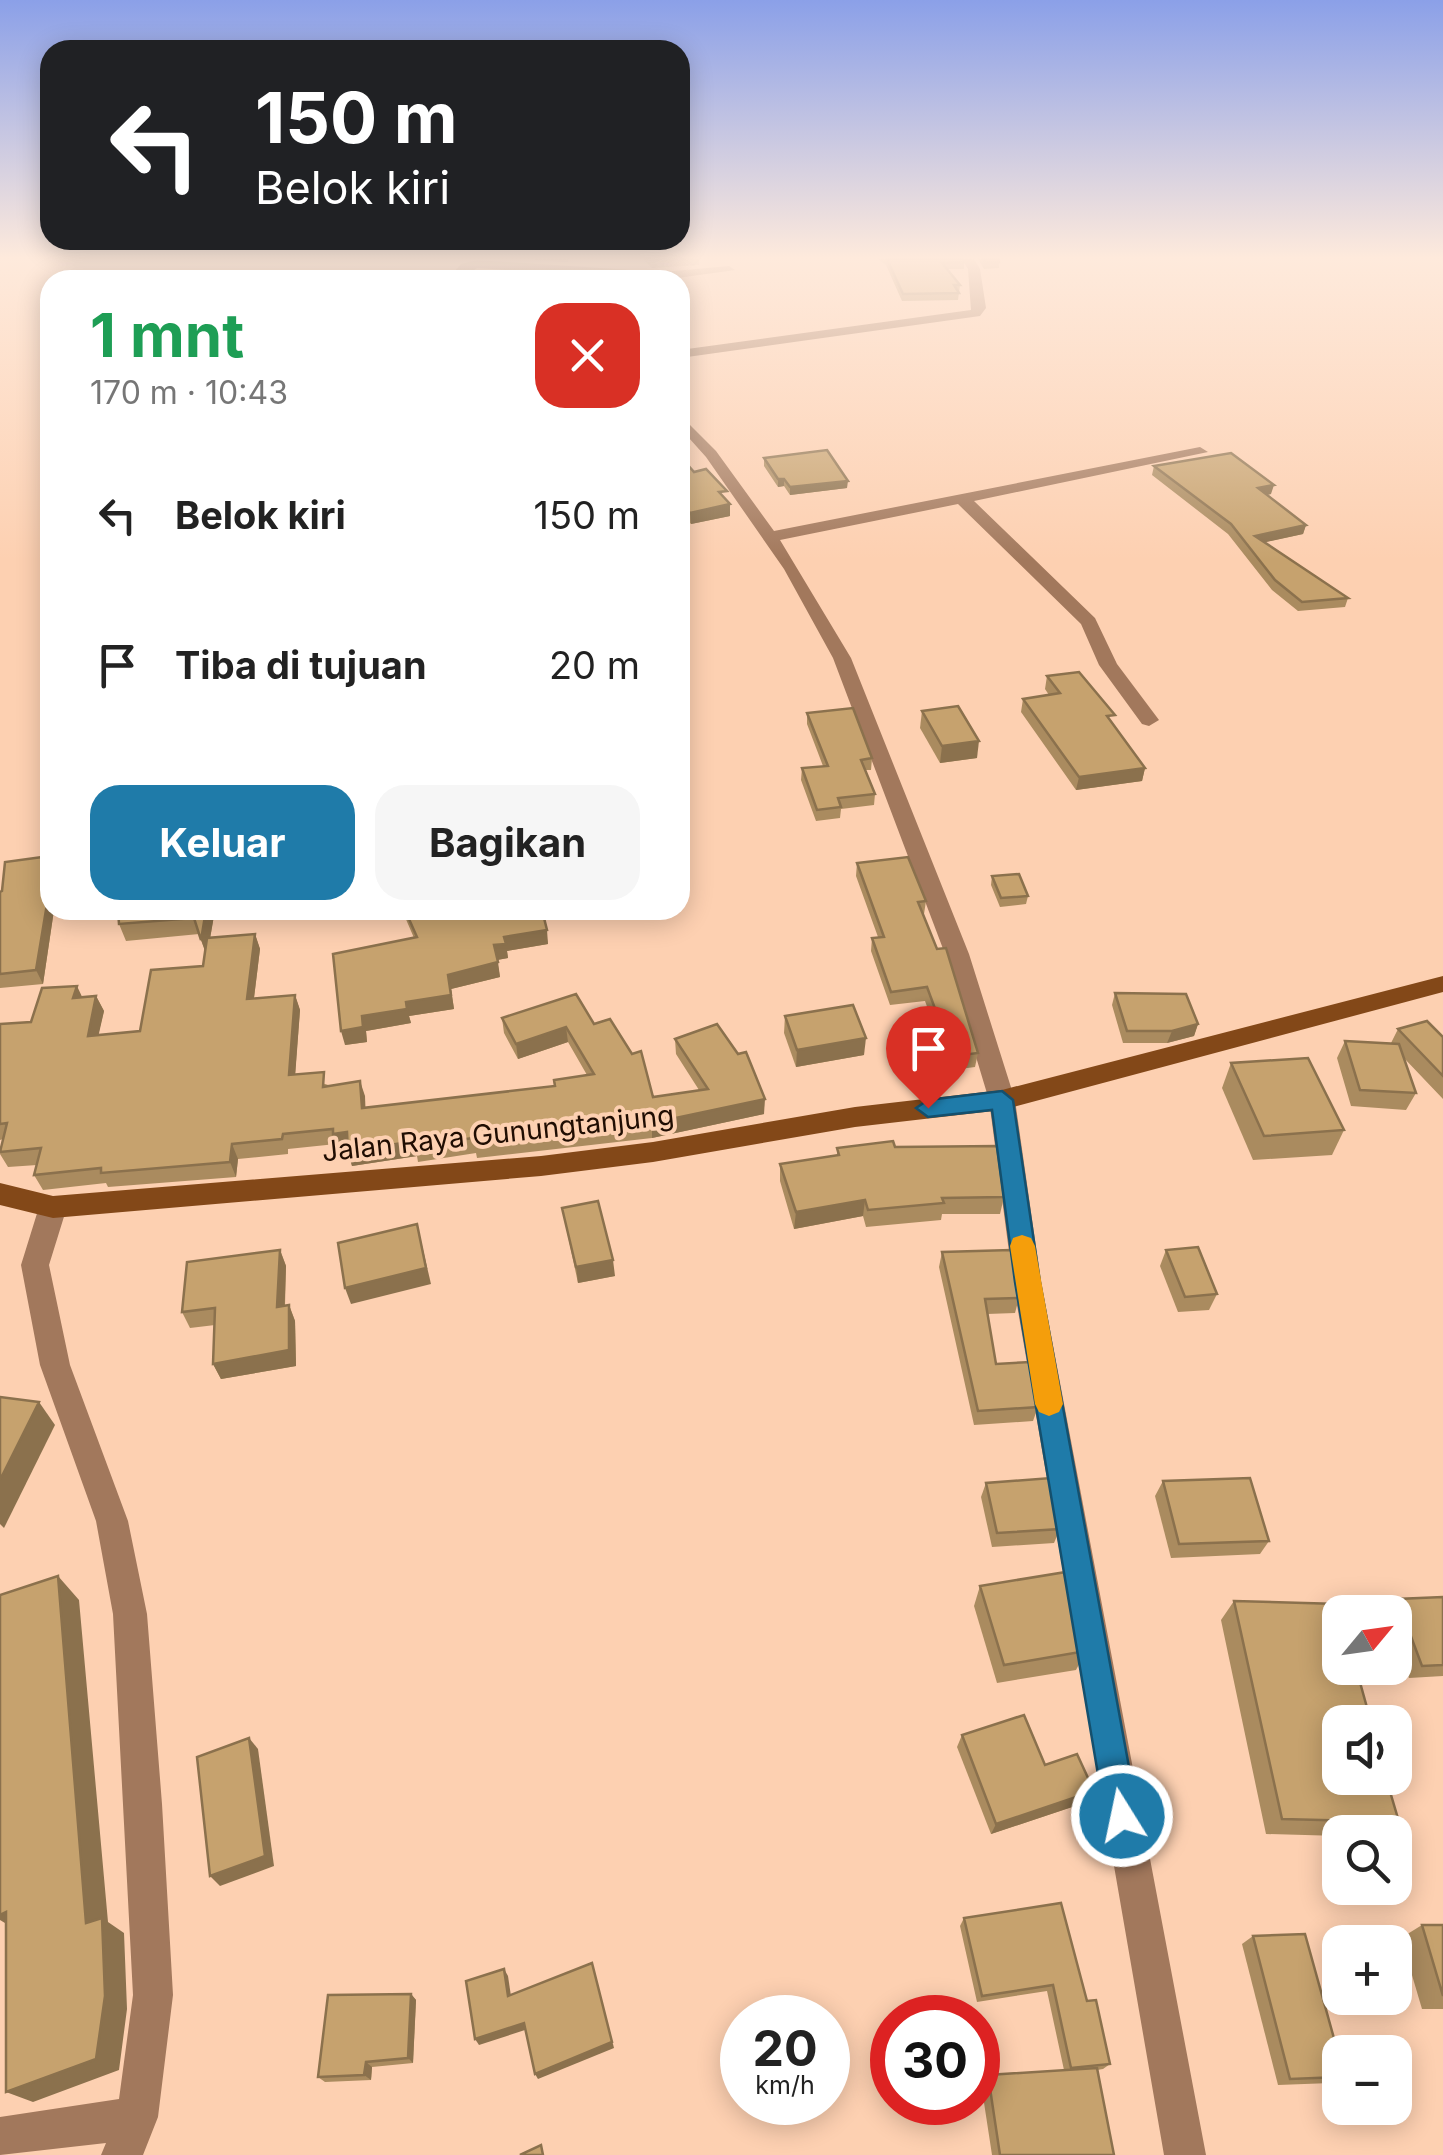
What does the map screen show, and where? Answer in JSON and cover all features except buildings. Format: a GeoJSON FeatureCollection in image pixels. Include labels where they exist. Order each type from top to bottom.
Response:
{"type":"FeatureCollection","features":[{"type":"Feature","properties":{"kind":"main road","name":"Jalan Raya Gunungtanjung"},"geometry":{"type":"LineString","coordinates":[[0,1194],[53,1206],[541,1166],[653,1152],[854,1117],[1002,1100],[1443,984]]}},
{"type":"Feature","properties":{"kind":"street"},"geometry":{"type":"LineString","coordinates":[[690,430],[770,538],[842,658],[957,954],[1002,1100],[1031,1301],[1184,2155]]}},
{"type":"Feature","properties":{"kind":"street"},"geometry":{"type":"LineString","coordinates":[[770,538],[1200,452]]}},
{"type":"Feature","properties":{"kind":"street"},"geometry":{"type":"LineString","coordinates":[[963,500],[1089,622],[1108,665],[1149,720]]}},
{"type":"Feature","properties":{"kind":"street"},"geometry":{"type":"LineString","coordinates":[[0,2138],[130,2136],[152,1994],[130,1614],[112,1521],[55,1366],[36,1265],[53,1206]]}},
{"type":"Feature","properties":{"kind":"slow traffic"},"geometry":{"type":"LineString","coordinates":[[1022,1246],[1049,1404]]}},
{"type":"Feature","properties":{"kind":"route"},"geometry":{"type":"LineString","coordinates":[[928,1108],[1002,1100],[1028,1282],[1122,1816]]}}]}
